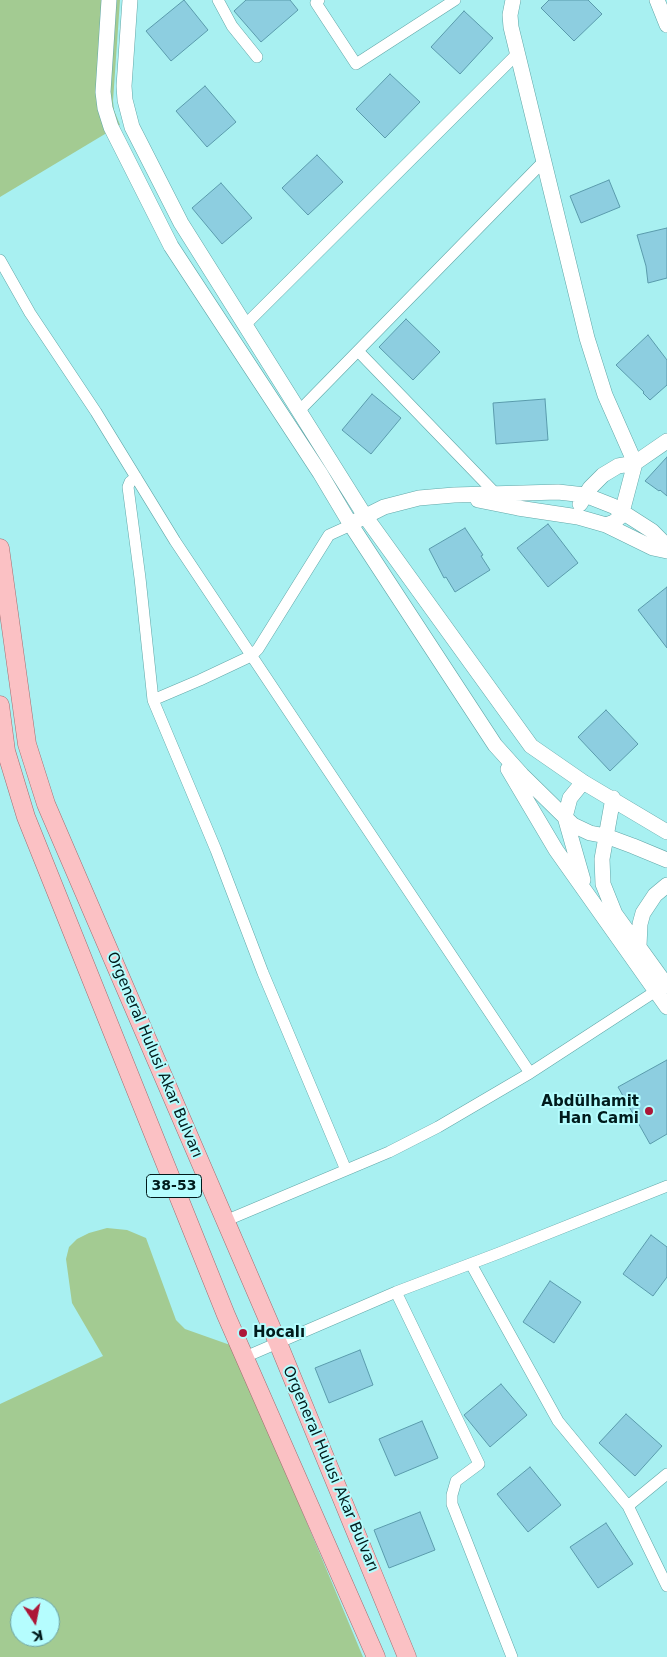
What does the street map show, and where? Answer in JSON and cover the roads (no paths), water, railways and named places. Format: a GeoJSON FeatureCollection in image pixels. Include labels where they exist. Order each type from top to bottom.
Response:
{"type":"FeatureCollection","features":[{"type":"Feature","properties":{"kind":"main road","name":"Orgeneral Hulusi Akar Bulvarı"},"geometry":{"type":"LineString","coordinates":[[0,548],[27,744],[46,804],[278,1343],[407,1657]]}},
{"type":"Feature","properties":{"kind":"main road","name":"Orgeneral Hulusi Akar Bulvarı"},"geometry":{"type":"LineString","coordinates":[[0,705],[6,750],[26,817],[245,1357],[376,1657]]}},
{"type":"Feature","properties":{"kind":"street"},"geometry":{"type":"LineString","coordinates":[[109,0],[103,92],[104,108],[111,127],[170,246],[320,472],[351,524],[495,745],[545,832],[587,893],[662,989]]}},
{"type":"Feature","properties":{"kind":"street"},"geometry":{"type":"LineString","coordinates":[[130,0],[124,86],[126,107],[132,126],[181,223],[365,516],[531,746],[583,782],[613,798],[667,832]]}},
{"type":"Feature","properties":{"kind":"street"},"geometry":{"type":"LineString","coordinates":[[218,0],[232,26],[257,57]]}},
{"type":"Feature","properties":{"kind":"street"},"geometry":{"type":"LineString","coordinates":[[319,0],[316,2],[356,64],[455,0]]}},
{"type":"Feature","properties":{"kind":"street"},"geometry":{"type":"LineString","coordinates":[[513,0],[510,21],[517,54],[595,367],[614,418],[635,463],[618,520],[606,525]]}},
{"type":"Feature","properties":{"kind":"street"},"geometry":{"type":"LineString","coordinates":[[657,0],[667,25]]}},
{"type":"Feature","properties":{"kind":"street"},"geometry":{"type":"LineString","coordinates":[[245,325],[517,54]]}},
{"type":"Feature","properties":{"kind":"street"},"geometry":{"type":"LineString","coordinates":[[299,411],[543,162]]}},
{"type":"Feature","properties":{"kind":"street"},"geometry":{"type":"LineString","coordinates":[[0,260],[30,313],[96,412],[174,541],[530,1073]]}},
{"type":"Feature","properties":{"kind":"street"},"geometry":{"type":"LineString","coordinates":[[358,351],[496,494]]}},
{"type":"Feature","properties":{"kind":"street"},"geometry":{"type":"LineString","coordinates":[[578,517],[579,505],[603,474],[618,466],[635,463],[667,440]]}},
{"type":"Feature","properties":{"kind":"street"},"geometry":{"type":"LineString","coordinates":[[136,477],[130,482],[128,491],[140,578],[153,700],[216,850],[263,973],[346,1170]]}},
{"type":"Feature","properties":{"kind":"street"},"geometry":{"type":"LineString","coordinates":[[153,700],[251,656],[258,649],[330,535],[392,504],[419,498],[454,495],[558,492],[585,496],[622,511],[652,532],[667,546]]}},
{"type":"Feature","properties":{"kind":"street"},"geometry":{"type":"LineString","coordinates":[[454,495],[518,508],[578,517],[606,525],[653,548],[667,552]]}},
{"type":"Feature","properties":{"kind":"street"},"geometry":{"type":"LineString","coordinates":[[495,745],[522,776],[573,825],[590,833],[606,836],[667,860]]}},
{"type":"Feature","properties":{"kind":"street"},"geometry":{"type":"LineString","coordinates":[[583,782],[570,798],[565,817],[587,893]]}},
{"type":"Feature","properties":{"kind":"street"},"geometry":{"type":"LineString","coordinates":[[613,798],[602,859],[602,884],[615,914],[639,946],[662,989],[667,1006]]}},
{"type":"Feature","properties":{"kind":"street"},"geometry":{"type":"LineString","coordinates":[[639,946],[640,924],[643,913],[655,895],[667,885]]}},
{"type":"Feature","properties":{"kind":"street"},"geometry":{"type":"LineString","coordinates":[[225,1221],[389,1152],[438,1127],[530,1073],[662,989]]}},
{"type":"Feature","properties":{"kind":"street"},"geometry":{"type":"LineString","coordinates":[[245,1357],[396,1292],[667,1186]]}},
{"type":"Feature","properties":{"kind":"street"},"geometry":{"type":"LineString","coordinates":[[471,1264],[558,1421],[628,1506],[667,1586]]}},
{"type":"Feature","properties":{"kind":"street"},"geometry":{"type":"LineString","coordinates":[[396,1292],[479,1464],[456,1481],[452,1495],[452,1504],[512,1657]]}},
{"type":"Feature","properties":{"kind":"street"},"geometry":{"type":"LineString","coordinates":[[628,1506],[667,1474]]}},
{"type":"Feature","properties":{"kind":"place","name":"Abdülhamit Han Cami"},"geometry":{"type":"Point","coordinates":[649,1111]}},
{"type":"Feature","properties":{"kind":"place","name":"Hocalı"},"geometry":{"type":"Point","coordinates":[243,1333]}}]}
